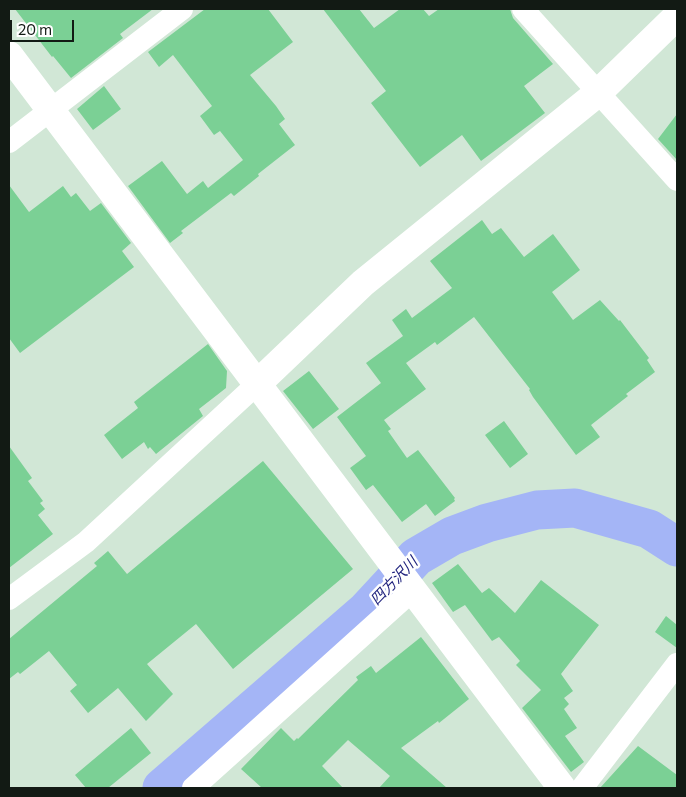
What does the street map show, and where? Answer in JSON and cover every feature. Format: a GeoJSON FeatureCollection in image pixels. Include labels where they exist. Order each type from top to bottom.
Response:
{"type":"FeatureCollection","features":[{"type":"Feature","properties":{"kind":"street"},"geometry":{"type":"LineString","coordinates":[[9,142],[182,9]]}},
{"type":"Feature","properties":{"kind":"street"},"geometry":{"type":"LineString","coordinates":[[523,9],[677,180]]}},
{"type":"Feature","properties":{"kind":"street"},"geometry":{"type":"LineString","coordinates":[[9,599],[86,542],[363,283],[599,92],[677,16]]}},
{"type":"Feature","properties":{"kind":"street"},"geometry":{"type":"LineString","coordinates":[[9,55],[256,385],[562,788]]}},
{"type":"Feature","properties":{"kind":"street"},"geometry":{"type":"LineString","coordinates":[[193,788],[412,590]]}},
{"type":"Feature","properties":{"kind":"street"},"geometry":{"type":"LineString","coordinates":[[582,788],[677,664]]}},
{"type":"Feature","properties":{"kind":"building"},"geometry":{"type":"Polygon","coordinates":[[[15,9],[153,9],[120,34],[123,38],[71,78],[52,57],[15,9]]]}},
{"type":"Feature","properties":{"kind":"building"},"geometry":{"type":"Polygon","coordinates":[[[205,9],[268,9],[293,42],[250,75],[285,119],[279,124],[295,145],[234,196],[231,193],[181,231],[183,233],[170,243],[128,186],[162,161],[187,194],[203,181],[208,188],[243,160],[220,131],[214,135],[200,116],[212,106],[173,55],[159,67],[148,52],[205,9]]]}},
{"type":"Feature","properties":{"kind":"building"},"geometry":{"type":"Polygon","coordinates":[[[323,9],[359,9],[374,28],[400,9],[423,9],[429,16],[439,9],[510,9],[513,18],[553,64],[524,86],[545,113],[481,161],[462,135],[420,167],[371,103],[386,91],[323,9]]]}},
{"type":"Feature","properties":{"kind":"building"},"geometry":{"type":"Polygon","coordinates":[[[104,86],[121,109],[93,130],[77,109],[104,86]]]}},
{"type":"Feature","properties":{"kind":"building"},"geometry":{"type":"Polygon","coordinates":[[[677,114],[677,160],[658,139],[677,114]]]}},
{"type":"Feature","properties":{"kind":"building"},"geometry":{"type":"Polygon","coordinates":[[[9,185],[29,212],[63,186],[71,197],[76,193],[90,211],[101,203],[131,243],[122,251],[134,267],[20,353],[9,338],[9,185]]]}},
{"type":"Feature","properties":{"kind":"building"},"geometry":{"type":"Polygon","coordinates":[[[482,220],[492,234],[501,228],[524,257],[553,234],[580,270],[552,292],[573,320],[600,300],[620,320],[649,358],[647,360],[655,372],[626,394],[628,396],[591,425],[600,437],[576,455],[533,397],[530,389],[474,317],[437,345],[435,342],[406,363],[426,389],[384,420],[391,429],[388,431],[407,458],[418,450],[455,498],[455,501],[435,516],[426,504],[402,522],[373,485],[366,490],[350,468],[366,456],[337,417],[381,383],[366,363],[403,336],[392,320],[406,309],[412,318],[452,288],[430,261],[482,220]]]}},
{"type":"Feature","properties":{"kind":"building"},"geometry":{"type":"Polygon","coordinates":[[[208,344],[227,371],[226,388],[199,409],[203,416],[156,454],[150,447],[148,449],[144,442],[122,459],[104,435],[138,408],[134,402],[208,344]]]}},
{"type":"Feature","properties":{"kind":"building"},"geometry":{"type":"Polygon","coordinates":[[[309,371],[339,409],[313,429],[283,391],[309,371]]]}},
{"type":"Feature","properties":{"kind":"building"},"geometry":{"type":"Polygon","coordinates":[[[504,421],[528,454],[510,468],[485,435],[504,421]]]}},
{"type":"Feature","properties":{"kind":"building"},"geometry":{"type":"Polygon","coordinates":[[[9,446],[32,478],[28,481],[43,501],[40,503],[45,509],[38,515],[53,534],[9,568],[9,446]]]}},
{"type":"Feature","properties":{"kind":"building"},"geometry":{"type":"Polygon","coordinates":[[[263,461],[353,569],[233,669],[196,624],[147,664],[173,694],[146,721],[118,688],[88,713],[70,691],[77,685],[49,651],[20,674],[18,672],[9,679],[9,639],[97,566],[94,563],[108,551],[127,574],[263,461]]]}},
{"type":"Feature","properties":{"kind":"building"},"geometry":{"type":"Polygon","coordinates":[[[458,564],[482,593],[489,588],[515,613],[541,580],[599,625],[561,674],[573,691],[564,698],[569,704],[564,709],[577,728],[565,736],[584,762],[571,772],[522,708],[541,690],[516,665],[520,661],[499,637],[492,641],[465,605],[453,612],[432,583],[458,564]]]}},
{"type":"Feature","properties":{"kind":"building"},"geometry":{"type":"Polygon","coordinates":[[[666,616],[677,625],[677,648],[655,632],[666,616]]]}},
{"type":"Feature","properties":{"kind":"building"},"geometry":{"type":"Polygon","coordinates":[[[421,637],[469,699],[439,723],[438,721],[401,748],[447,788],[379,788],[390,776],[348,740],[322,766],[343,788],[262,788],[241,769],[281,728],[294,741],[298,739],[358,680],[356,677],[371,666],[376,673],[421,637]]]}},
{"type":"Feature","properties":{"kind":"building"},"geometry":{"type":"Polygon","coordinates":[[[131,728],[151,753],[108,788],[86,788],[75,775],[131,728]]]}},
{"type":"Feature","properties":{"kind":"building"},"geometry":{"type":"Polygon","coordinates":[[[638,746],[677,775],[677,788],[600,788],[638,746]]]}},
{"type":"Feature","properties":{"kind":"waterway","name":"四方沢川"},"geometry":{"type":"LineString","coordinates":[[162,788],[366,611],[416,557],[452,536],[487,523],[537,510],[575,508],[649,529],[677,547]]}}]}
